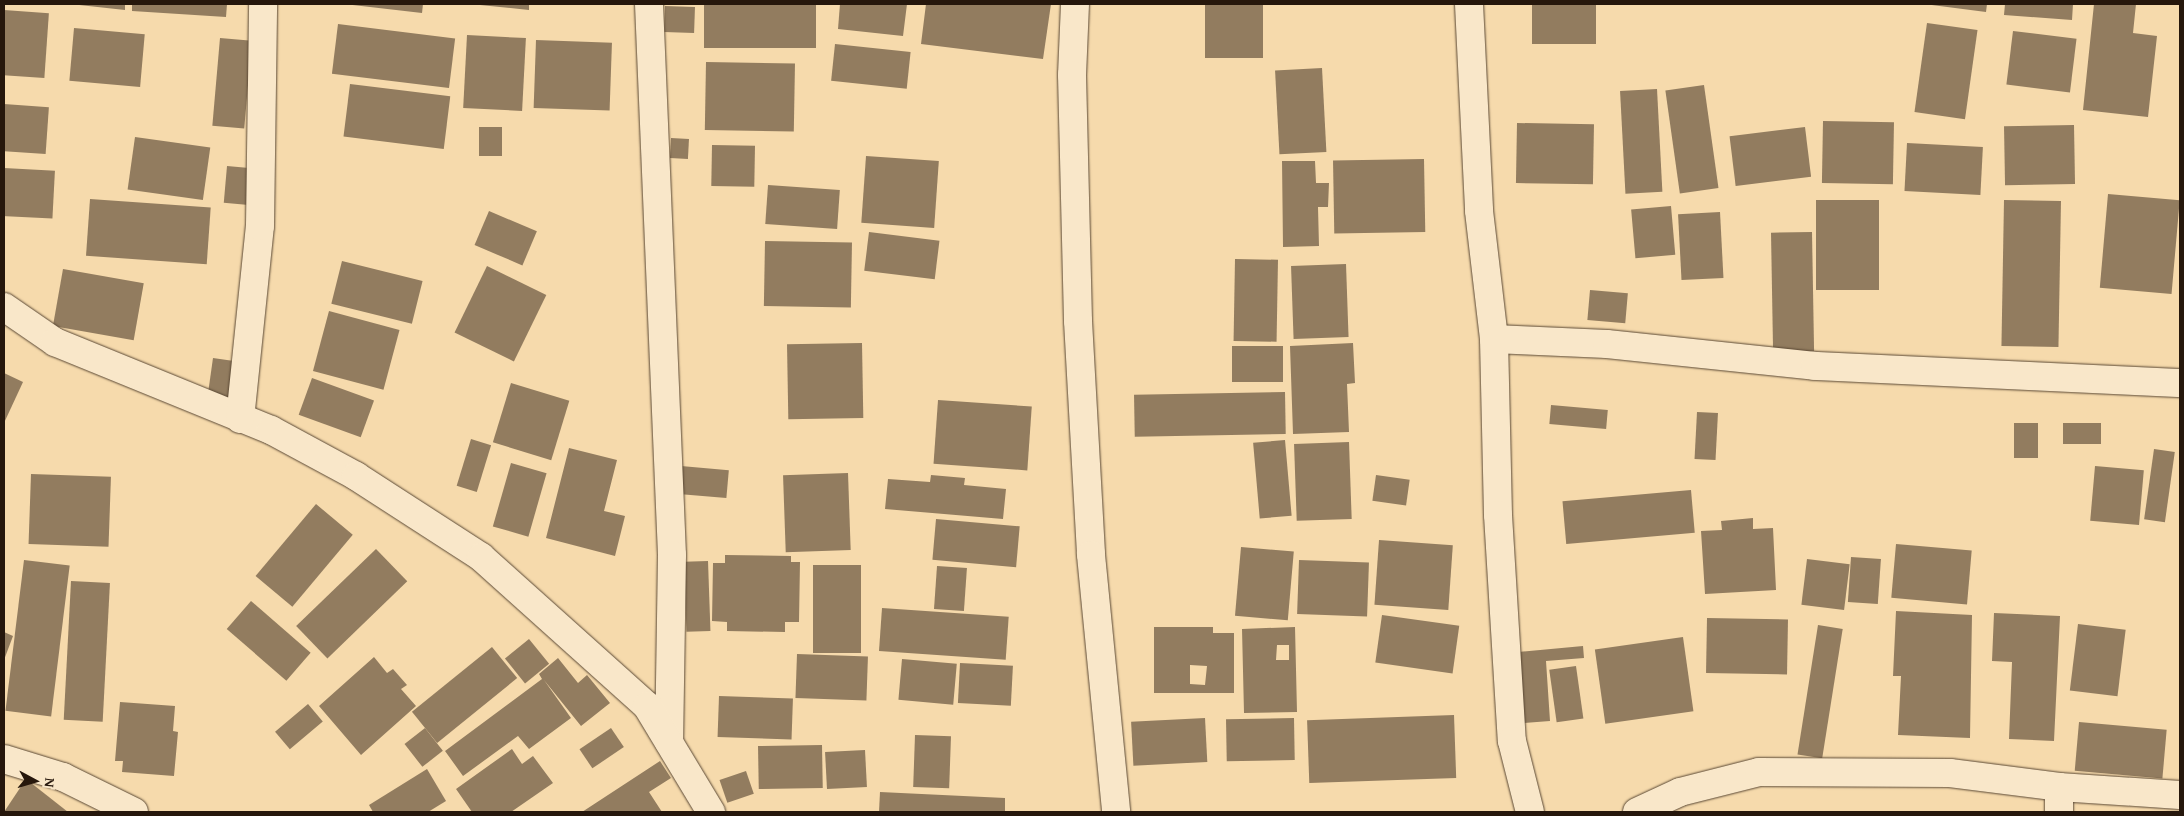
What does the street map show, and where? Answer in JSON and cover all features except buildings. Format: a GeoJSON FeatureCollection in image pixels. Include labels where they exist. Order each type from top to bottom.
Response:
{"type":"FeatureCollection","features":[{"type":"Feature","properties":{"kind":"street"},"geometry":{"type":"LineString","coordinates":[[240,419],[260,226],[263,4]]}},
{"type":"Feature","properties":{"kind":"street"},"geometry":{"type":"LineString","coordinates":[[649,4],[672,555],[669,742]]}},
{"type":"Feature","properties":{"kind":"street"},"geometry":{"type":"LineString","coordinates":[[1076,4],[1072,75],[1078,321],[1091,555],[1116,812]]}},
{"type":"Feature","properties":{"kind":"street"},"geometry":{"type":"LineString","coordinates":[[1469,4],[1479,211],[1494,339],[1498,516],[1512,741],[1530,812]]}},
{"type":"Feature","properties":{"kind":"street"},"geometry":{"type":"LineString","coordinates":[[4,307],[55,342],[240,419],[356,476],[482,557],[647,706],[711,812]]}},
{"type":"Feature","properties":{"kind":"street"},"geometry":{"type":"LineString","coordinates":[[1494,339],[1607,344],[1842,368],[2180,383]]}},
{"type":"Feature","properties":{"kind":"street"},"geometry":{"type":"LineString","coordinates":[[4,760],[64,777],[134,812]]}},
{"type":"Feature","properties":{"kind":"street"},"geometry":{"type":"LineString","coordinates":[[1637,812],[1680,792],[1759,772],[1950,773],[2059,800],[2180,796]]}}]}
